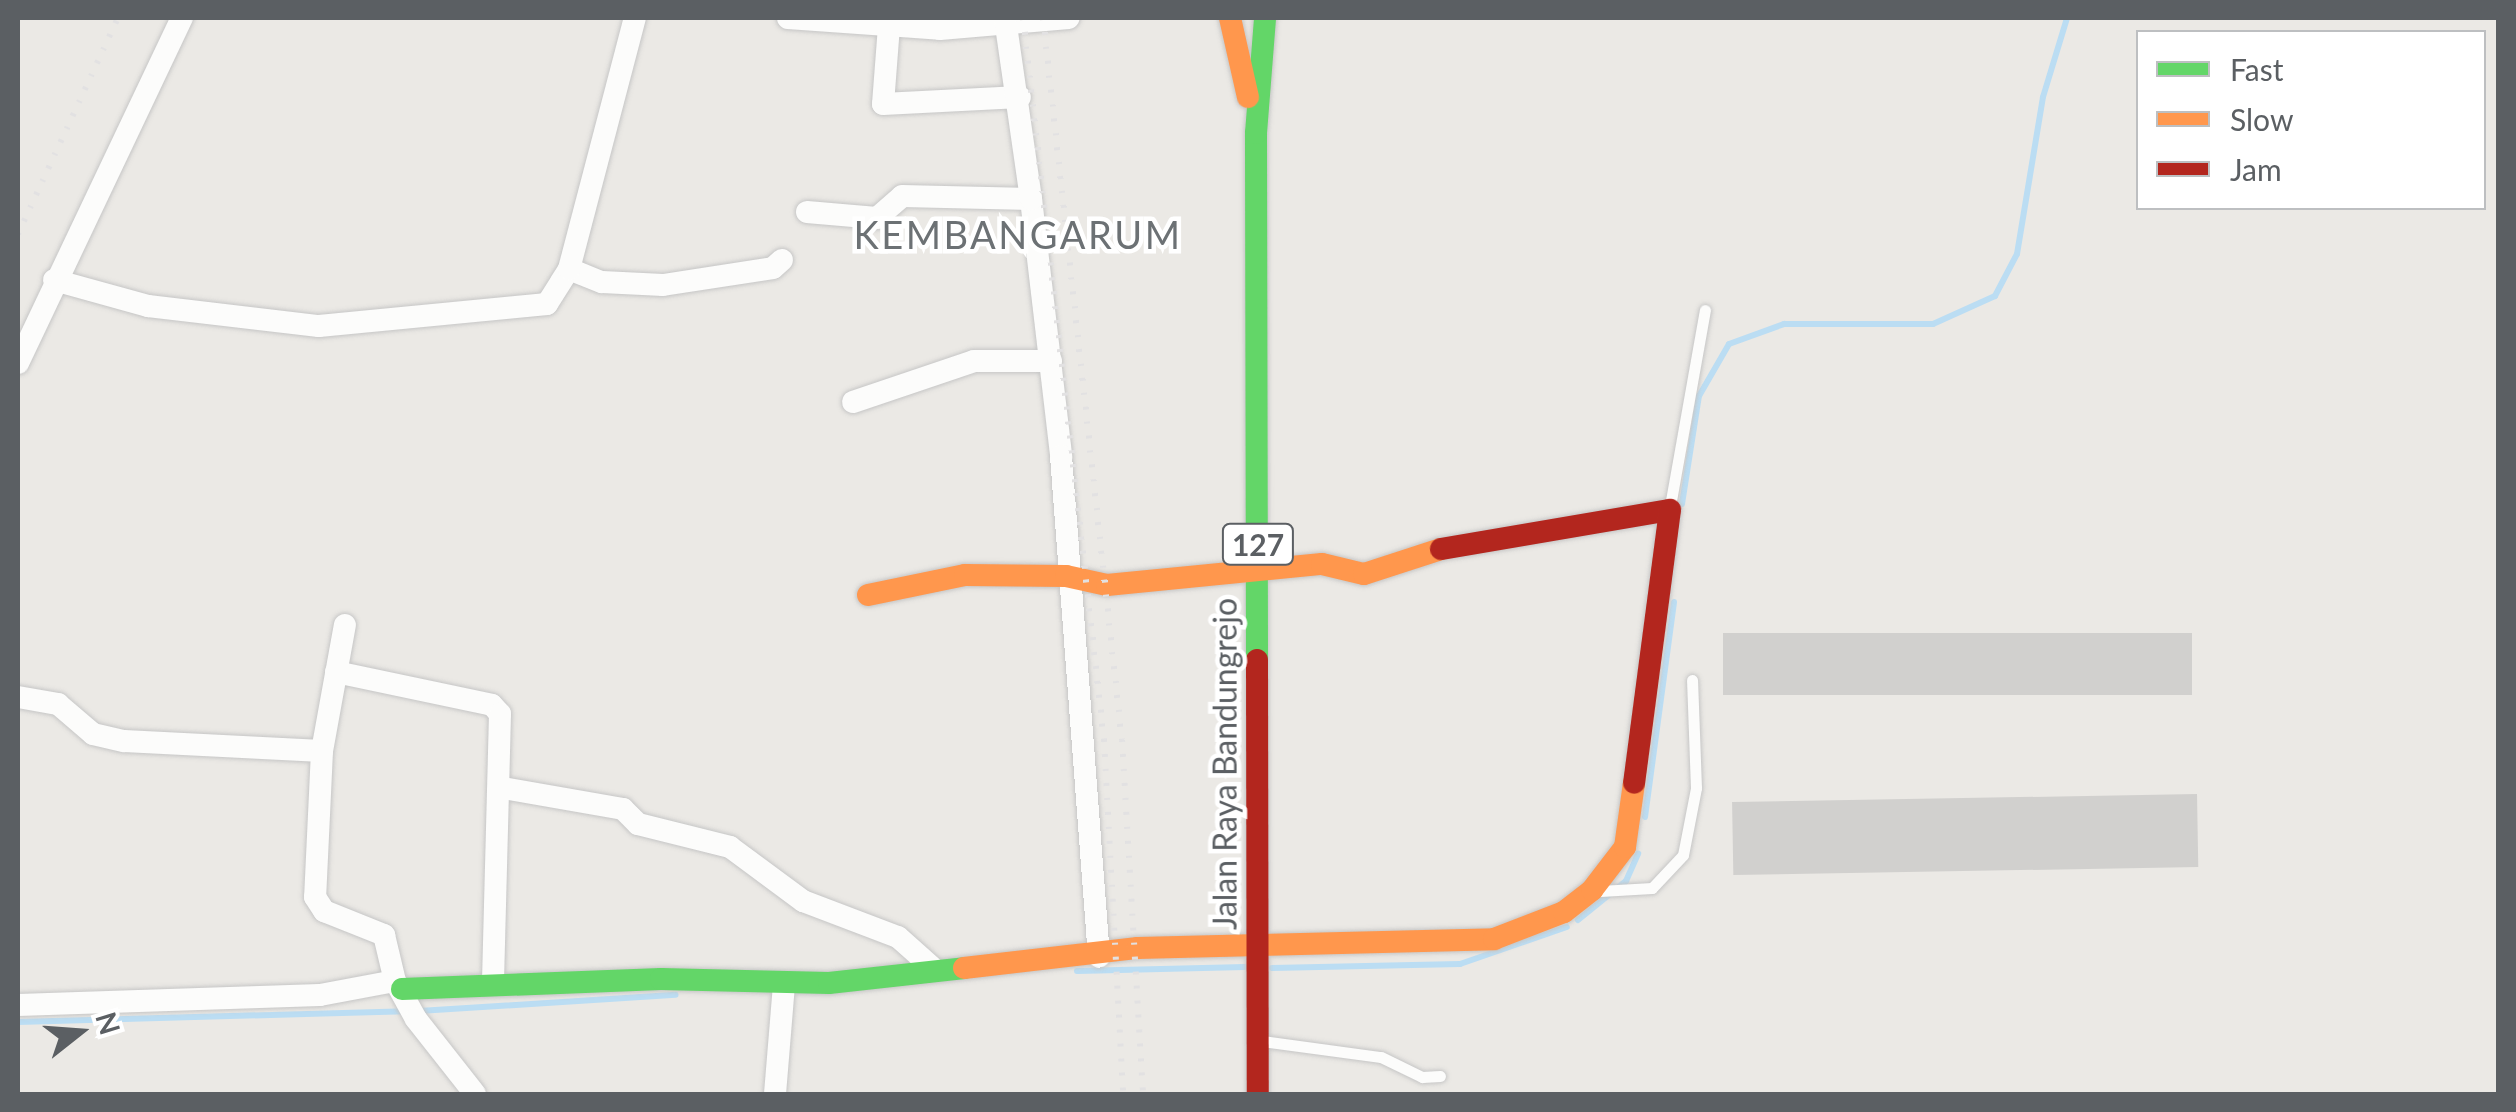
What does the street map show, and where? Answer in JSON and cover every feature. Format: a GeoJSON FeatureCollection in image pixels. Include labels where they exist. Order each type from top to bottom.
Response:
{"type":"FeatureCollection","features":[{"type":"Feature","properties":{"kind":"street"},"geometry":{"type":"LineString","coordinates":[[18,363],[54,280],[182,18]]}},
{"type":"Feature","properties":{"kind":"street"},"geometry":{"type":"LineString","coordinates":[[54,280],[148,306],[320,326],[537,306],[557,297],[569,269],[636,18]]}},
{"type":"Feature","properties":{"kind":"street"},"geometry":{"type":"LineString","coordinates":[[788,18],[889,26],[1006,25],[1068,18]]}},
{"type":"Feature","properties":{"kind":"street","name":"Jalan Raya Bandungrejo"},"geometry":{"type":"LineString","coordinates":[[1230,18],[1256,133]]}},
{"type":"Feature","properties":{"kind":"street","name":"Jalan Raya Bandungrejo"},"geometry":{"type":"LineString","coordinates":[[1258,1094],[1256,133],[1265,18]]}},
{"type":"Feature","properties":{"kind":"street"},"geometry":{"type":"LineString","coordinates":[[1006,25],[1020,97],[1051,361],[1099,957]]}},
{"type":"Feature","properties":{"kind":"street"},"geometry":{"type":"LineString","coordinates":[[889,26],[883,104],[1020,97]]}},
{"type":"Feature","properties":{"kind":"street"},"geometry":{"type":"LineString","coordinates":[[807,212],[877,218],[902,196],[1031,199]]}},
{"type":"Feature","properties":{"kind":"street"},"geometry":{"type":"LineString","coordinates":[[569,269],[602,282],[663,285],[773,268],[782,260]]}},
{"type":"Feature","properties":{"kind":"street"},"geometry":{"type":"LineString","coordinates":[[853,402],[974,361],[1051,361]]}},
{"type":"Feature","properties":{"kind":"street"},"geometry":{"type":"LineString","coordinates":[[18,1005],[320,995],[494,982],[785,982],[934,969],[975,972],[1099,957],[1138,948],[1257,960],[1494,940],[1564,912],[1597,891],[1633,826],[1670,510],[1403,556],[1364,574],[1322,564],[1107,586],[1066,576],[945,576],[868,594]]}},
{"type":"Feature","properties":{"kind":"street"},"geometry":{"type":"LineString","coordinates":[[345,625],[322,751],[315,897],[324,910],[384,935],[416,1019],[475,1094]]}},
{"type":"Feature","properties":{"kind":"street"},"geometry":{"type":"LineString","coordinates":[[336,672],[492,706],[504,722],[494,982]]}},
{"type":"Feature","properties":{"kind":"street"},"geometry":{"type":"LineString","coordinates":[[18,697],[58,704],[94,734],[124,741],[322,751]]}},
{"type":"Feature","properties":{"kind":"street"},"geometry":{"type":"LineString","coordinates":[[504,788],[623,808],[638,824],[730,847],[804,901],[898,937],[934,969]]}},
{"type":"Feature","properties":{"kind":"street"},"geometry":{"type":"LineString","coordinates":[[775,1094],[785,982]]}},
{"type":"Feature","properties":{"kind":"lane"},"geometry":{"type":"LineString","coordinates":[[1670,510],[1705,310]]}},
{"type":"Feature","properties":{"kind":"lane"},"geometry":{"type":"LineString","coordinates":[[1597,891],[1628,894],[1670,876],[1683,855],[1696,788],[1692,680]]}},
{"type":"Feature","properties":{"kind":"lane"},"geometry":{"type":"LineString","coordinates":[[1258,1041],[1381,1056],[1422,1076],[1440,1076]]}},
{"type":"Feature","properties":{"kind":"building"},"geometry":{"type":"Polygon","coordinates":[[[1723,633],[2192,633],[2192,695],[1723,695],[1723,633]]]}},
{"type":"Feature","properties":{"kind":"building"},"geometry":{"type":"Polygon","coordinates":[[[2197,794],[2198,867],[1733,875],[1732,802],[2197,794]]]}},
{"type":"Feature","properties":{"kind":"waterway"},"geometry":{"type":"LineString","coordinates":[[1682,504],[1699,396],[1729,344],[1784,324],[1933,324],[1995,296],[2017,254],[2043,97],[2067,18]]}},
{"type":"Feature","properties":{"kind":"waterway"},"geometry":{"type":"LineString","coordinates":[[1645,817],[1674,602]]}},
{"type":"Feature","properties":{"kind":"waterway"},"geometry":{"type":"LineString","coordinates":[[1578,920],[1626,881],[1638,854]]}},
{"type":"Feature","properties":{"kind":"waterway"},"geometry":{"type":"LineString","coordinates":[[1272,968],[1460,964],[1567,927]]}},
{"type":"Feature","properties":{"kind":"waterway"},"geometry":{"type":"LineString","coordinates":[[1077,971],[1245,967]]}},
{"type":"Feature","properties":{"kind":"waterway"},"geometry":{"type":"LineString","coordinates":[[419,1011],[676,995]]}},
{"type":"Feature","properties":{"kind":"waterway"},"geometry":{"type":"LineString","coordinates":[[18,1022],[406,1011]]}},
{"type":"Feature","properties":{"kind":"railway"},"geometry":{"type":"LineString","coordinates":[[18,234],[118,18]]}},
{"type":"Feature","properties":{"kind":"railway"},"geometry":{"type":"LineString","coordinates":[[1023,18],[1104,740],[1123,1094]]}},
{"type":"Feature","properties":{"kind":"railway"},"geometry":{"type":"LineString","coordinates":[[1043,18],[1122,740],[1143,1094]]}},
{"type":"Feature","properties":{"kind":"traffic: fast"},"geometry":{"type":"LineString","coordinates":[[1257,660],[1256,133],[1265,18]]}},
{"type":"Feature","properties":{"kind":"traffic: fast"},"geometry":{"type":"LineString","coordinates":[[402,989],[661,979],[829,983],[964,968]]}},
{"type":"Feature","properties":{"kind":"traffic: slow"},"geometry":{"type":"LineString","coordinates":[[1230,18],[1248,97]]}},
{"type":"Feature","properties":{"kind":"traffic: slow"},"geometry":{"type":"LineString","coordinates":[[868,595],[965,575],[1066,576],[1107,585],[1322,564],[1364,574],[1441,549]]}},
{"type":"Feature","properties":{"kind":"traffic: slow"},"geometry":{"type":"LineString","coordinates":[[964,968],[1138,948],[1494,939],[1564,912],[1592,890],[1625,847],[1634,783]]}},
{"type":"Feature","properties":{"kind":"traffic: jam"},"geometry":{"type":"LineString","coordinates":[[1441,549],[1670,510],[1634,783]]}},
{"type":"Feature","properties":{"kind":"traffic: jam"},"geometry":{"type":"LineString","coordinates":[[1257,660],[1258,1094]]}},
{"type":"Feature","properties":{"kind":"district","name":"KEMBANGARUM"},"geometry":{"type":"Point","coordinates":[1018,235]}}]}
